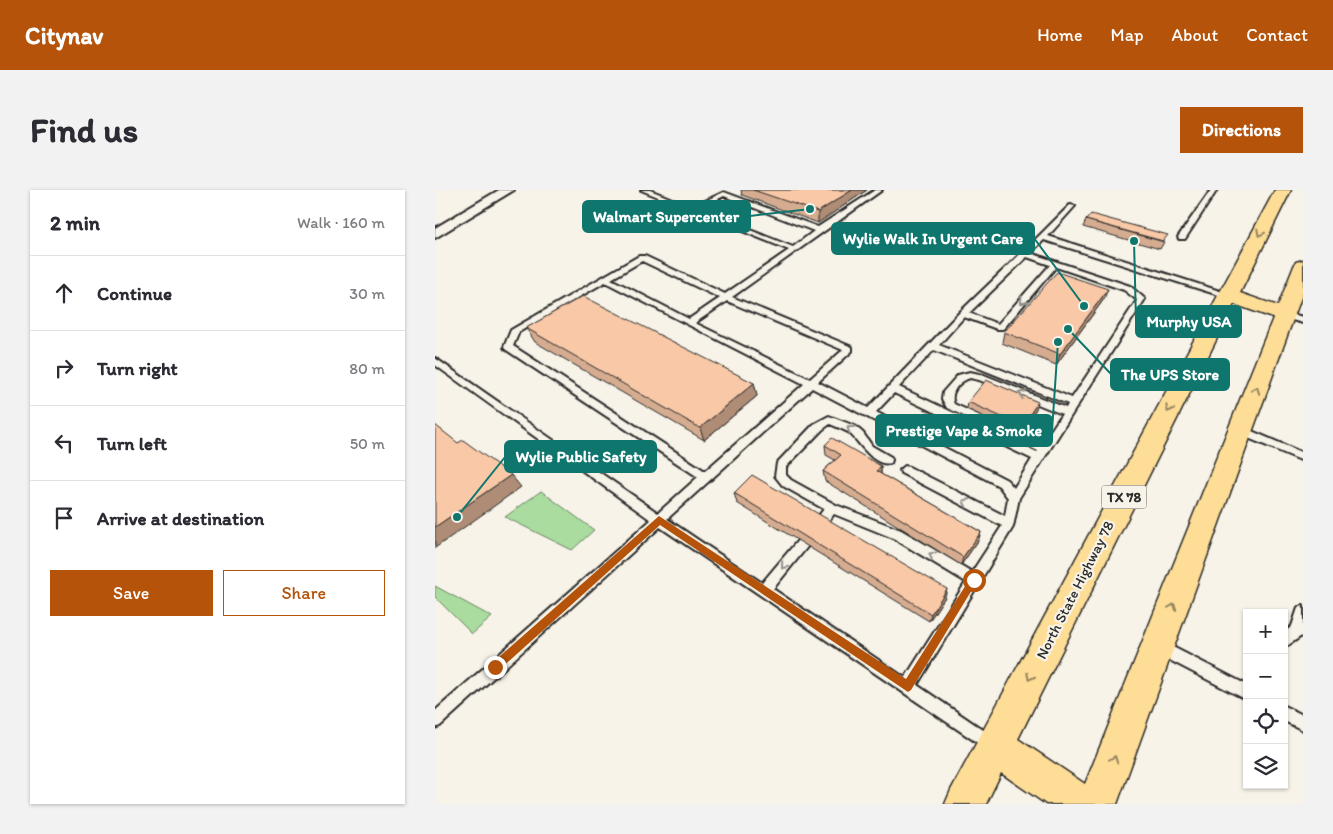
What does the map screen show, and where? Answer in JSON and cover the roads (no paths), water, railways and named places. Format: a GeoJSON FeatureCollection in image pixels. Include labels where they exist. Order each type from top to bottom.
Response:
{"type":"FeatureCollection","features":[{"type":"Feature","properties":{"kind":"main road","name":"North State Highway 78"},"geometry":{"type":"LineString","coordinates":[[965,804],[1283,190]]}},
{"type":"Feature","properties":{"kind":"main road"},"geometry":{"type":"LineString","coordinates":[[1097,804],[1240,430],[1294,318],[1303,266]]}},
{"type":"Feature","properties":{"kind":"main road"},"geometry":{"type":"LineString","coordinates":[[1228,295],[1294,318]]}},
{"type":"Feature","properties":{"kind":"main road"},"geometry":{"type":"LineString","coordinates":[[995,746],[1081,804]]}},
{"type":"Feature","properties":{"kind":"street"},"geometry":{"type":"LineString","coordinates":[[435,234],[508,190]]}},
{"type":"Feature","properties":{"kind":"lane"},"geometry":{"type":"LineString","coordinates":[[644,190],[794,250]]}},
{"type":"Feature","properties":{"kind":"lane"},"geometry":{"type":"LineString","coordinates":[[689,323],[794,250],[819,230],[879,190]]}},
{"type":"Feature","properties":{"kind":"lane"},"geometry":{"type":"LineString","coordinates":[[1182,237],[1214,190]]}},
{"type":"Feature","properties":{"kind":"lane"},"geometry":{"type":"LineString","coordinates":[[692,209],[724,194],[819,230]]}},
{"type":"Feature","properties":{"kind":"lane"},"geometry":{"type":"LineString","coordinates":[[869,413],[963,314],[1043,237],[1072,206]]}},
{"type":"Feature","properties":{"kind":"lane"},"geometry":{"type":"LineString","coordinates":[[1043,237],[1228,295]]}},
{"type":"Feature","properties":{"kind":"lane"},"geometry":{"type":"LineString","coordinates":[[908,686],[1009,524],[1014,497],[1141,299],[1127,288],[1025,254]]}},
{"type":"Feature","properties":{"kind":"lane"},"geometry":{"type":"LineString","coordinates":[[435,721],[849,349],[725,297],[642,258],[515,330],[509,348],[706,477]]}},
{"type":"Feature","properties":{"kind":"lane"},"geometry":{"type":"LineString","coordinates":[[963,314],[1000,327],[1055,264]]}},
{"type":"Feature","properties":{"kind":"lane"},"geometry":{"type":"LineString","coordinates":[[605,279],[1003,483],[1014,497]]}},
{"type":"Feature","properties":{"kind":"lane"},"geometry":{"type":"LineString","coordinates":[[933,346],[1074,403]]}},
{"type":"Feature","properties":{"kind":"lane"},"geometry":{"type":"LineString","coordinates":[[435,361],[659,520],[765,589],[995,746]]}},
{"type":"Feature","properties":{"kind":"lane"},"geometry":{"type":"LineString","coordinates":[[1042,454],[950,406],[947,399],[948,392],[961,377],[970,375],[981,377],[1067,413]]}},
{"type":"Feature","properties":{"kind":"lane"},"geometry":{"type":"LineString","coordinates":[[892,388],[1042,454]]}},
{"type":"Feature","properties":{"kind":"lane"},"geometry":{"type":"LineString","coordinates":[[887,460],[868,448],[851,429],[839,422],[829,420],[818,427],[781,466],[780,476],[787,483],[832,508],[897,534],[974,580]]}},
{"type":"Feature","properties":{"kind":"lane"},"geometry":{"type":"LineString","coordinates":[[1240,430],[1303,457]]}},
{"type":"Feature","properties":{"kind":"lane"},"geometry":{"type":"LineString","coordinates":[[905,470],[1009,524]]}},
{"type":"Feature","properties":{"kind":"lane"},"geometry":{"type":"LineString","coordinates":[[820,522],[832,508]]}},
{"type":"Feature","properties":{"kind":"lane"},"geometry":{"type":"LineString","coordinates":[[765,589],[803,543]]}},
{"type":"Feature","properties":{"kind":"lane"},"geometry":{"type":"LineString","coordinates":[[1288,639],[1298,630],[1302,620]]}},
{"type":"Feature","properties":{"kind":"lane"},"geometry":{"type":"LineString","coordinates":[[1158,646],[1243,691]]}},
{"type":"Feature","properties":{"kind":"lane"},"geometry":{"type":"LineString","coordinates":[[1288,715],[1303,723]]}},
{"type":"Feature","properties":{"kind":"place","name":"Walmart Supercenter"},"geometry":{"type":"Point","coordinates":[810,209]}},
{"type":"Feature","properties":{"kind":"place","name":"Murphy USA"},"geometry":{"type":"Point","coordinates":[1134,241]}},
{"type":"Feature","properties":{"kind":"place","name":"Wylie Walk In Urgent Care"},"geometry":{"type":"Point","coordinates":[1084,306]}},
{"type":"Feature","properties":{"kind":"place","name":"The UPS Store"},"geometry":{"type":"Point","coordinates":[1068,329]}},
{"type":"Feature","properties":{"kind":"place","name":"Prestige Vape & Smoke"},"geometry":{"type":"Point","coordinates":[1058,342]}},
{"type":"Feature","properties":{"kind":"place","name":"Wylie Public Safety"},"geometry":{"type":"Point","coordinates":[457,517]}}]}
